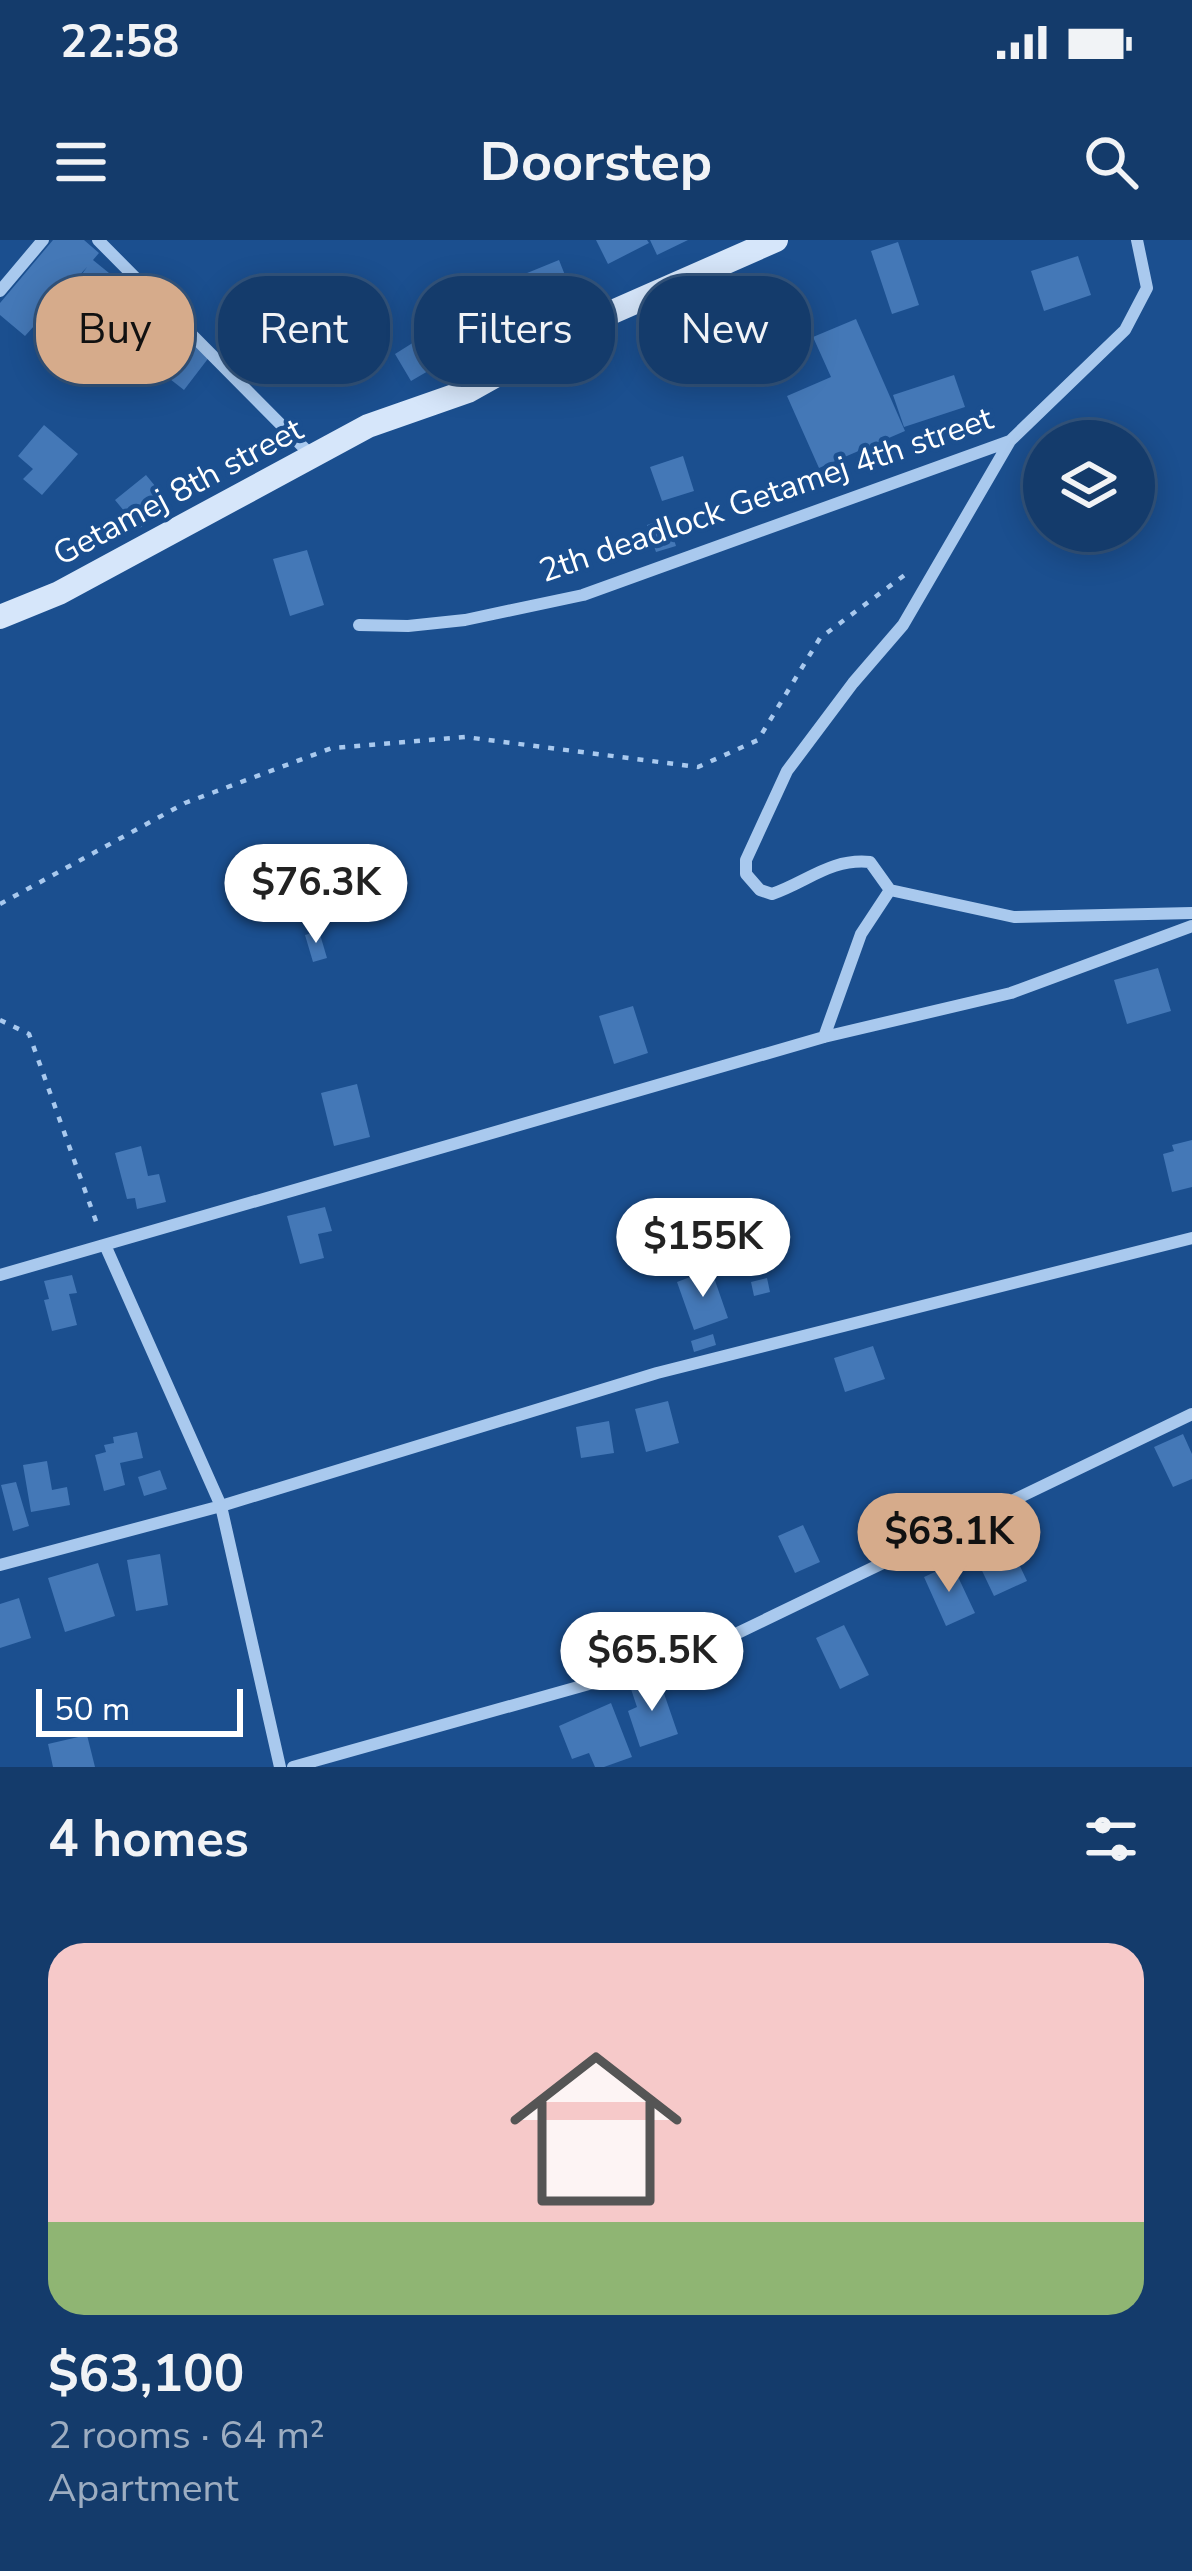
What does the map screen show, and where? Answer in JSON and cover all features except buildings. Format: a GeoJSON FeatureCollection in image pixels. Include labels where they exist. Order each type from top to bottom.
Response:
{"type":"FeatureCollection","features":[{"type":"Feature","properties":{"kind":"street"},"geometry":{"type":"LineString","coordinates":[[0,291],[43,240]]}},
{"type":"Feature","properties":{"kind":"street"},"geometry":{"type":"LineString","coordinates":[[98,240],[313,457]]}},
{"type":"Feature","properties":{"kind":"street","name":"Getamej 8th street"},"geometry":{"type":"LineString","coordinates":[[0,617],[59,593],[368,426],[468,392],[601,317],[776,240]]}},
{"type":"Feature","properties":{"kind":"street","name":"2th deadlock Getamej 4th street"},"geometry":{"type":"LineString","coordinates":[[359,625],[465,620],[583,595],[1010,441],[1124,330],[1147,288],[1137,240]]}},
{"type":"Feature","properties":{"kind":"street"},"geometry":{"type":"LineString","coordinates":[[1010,441],[903,626],[787,771],[746,860],[746,874],[772,894],[831,864],[852,860],[869,862],[890,890],[1015,917],[1192,913]]}},
{"type":"Feature","properties":{"kind":"street"},"geometry":{"type":"LineString","coordinates":[[824,1037],[861,934],[890,890]]}},
{"type":"Feature","properties":{"kind":"street"},"geometry":{"type":"LineString","coordinates":[[0,1275],[824,1037],[1011,993],[1192,926]]}},
{"type":"Feature","properties":{"kind":"street"},"geometry":{"type":"LineString","coordinates":[[0,1565],[221,1506],[657,1373],[1192,1238]]}},
{"type":"Feature","properties":{"kind":"street"},"geometry":{"type":"LineString","coordinates":[[105,1245],[221,1506],[280,1767]]}},
{"type":"Feature","properties":{"kind":"street"},"geometry":{"type":"LineString","coordinates":[[293,1767],[692,1655],[1192,1414]]}},
{"type":"Feature","properties":{"kind":"path"},"geometry":{"type":"LineString","coordinates":[[0,904],[185,803],[332,748],[465,737],[698,767],[758,740],[820,638],[920,562]]}},
{"type":"Feature","properties":{"kind":"path"},"geometry":{"type":"LineString","coordinates":[[0,1020],[29,1034],[105,1245]]}}]}
